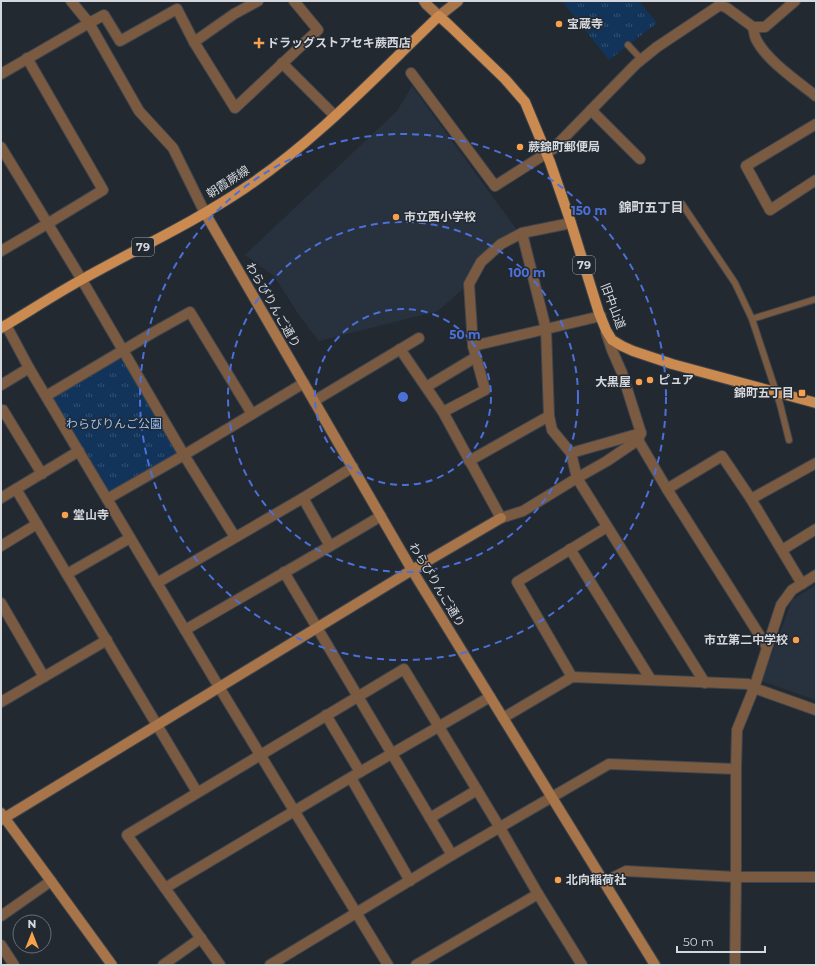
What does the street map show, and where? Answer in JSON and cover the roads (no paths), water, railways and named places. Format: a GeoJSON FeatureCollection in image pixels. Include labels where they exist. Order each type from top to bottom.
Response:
{"type":"FeatureCollection","features":[{"type":"Feature","properties":{"kind":"main road","name":"朝霞蕨線"},"geometry":{"type":"LineString","coordinates":[[4,326],[82,280],[205,213],[246,188],[296,151],[335,116],[439,16]]}},
{"type":"Feature","properties":{"kind":"main road","name":"旧中山道"},"geometry":{"type":"LineString","coordinates":[[439,16],[506,79],[524,102],[546,153],[571,223],[601,316],[606,330],[612,340],[633,351],[672,364],[816,402]]}},
{"type":"Feature","properties":{"kind":"street"},"geometry":{"type":"LineString","coordinates":[[71,1],[89,22],[138,111],[173,148],[205,213]]}},
{"type":"Feature","properties":{"kind":"street"},"geometry":{"type":"LineString","coordinates":[[194,42],[234,14],[258,1]]}},
{"type":"Feature","properties":{"kind":"street"},"geometry":{"type":"LineString","coordinates":[[1,74],[89,22],[104,15],[120,41],[177,9],[194,42],[235,108],[318,30],[294,1]]}},
{"type":"Feature","properties":{"kind":"street","name":"旧中山道"},"geometry":{"type":"LineString","coordinates":[[424,1],[439,16]]}},
{"type":"Feature","properties":{"kind":"street"},"geometry":{"type":"LineString","coordinates":[[439,16],[458,1]]}},
{"type":"Feature","properties":{"kind":"street"},"geometry":{"type":"LineString","coordinates":[[411,72],[495,186],[553,149],[636,64],[657,47],[720,5],[727,8],[753,27],[765,27],[795,1]]}},
{"type":"Feature","properties":{"kind":"street"},"geometry":{"type":"LineString","coordinates":[[753,27],[755,37],[764,52],[816,96]]}},
{"type":"Feature","properties":{"kind":"street"},"geometry":{"type":"LineString","coordinates":[[1,251],[103,190],[27,58]]}},
{"type":"Feature","properties":{"kind":"street"},"geometry":{"type":"LineString","coordinates":[[282,63],[335,116]]}},
{"type":"Feature","properties":{"kind":"street"},"geometry":{"type":"LineString","coordinates":[[591,110],[640,159]]}},
{"type":"Feature","properties":{"kind":"street"},"geometry":{"type":"LineString","coordinates":[[816,124],[746,166],[770,210],[816,180]]}},
{"type":"Feature","properties":{"kind":"street"},"geometry":{"type":"LineString","coordinates":[[2,150],[82,280],[184,456],[234,537]]}},
{"type":"Feature","properties":{"kind":"street","name":"わらびりんご通り"},"geometry":{"type":"LineString","coordinates":[[205,213],[412,570],[655,965]]}},
{"type":"Feature","properties":{"kind":"street"},"geometry":{"type":"LineString","coordinates":[[443,412],[485,390],[473,346],[469,284],[481,262],[501,244],[522,233],[571,223]]}},
{"type":"Feature","properties":{"kind":"street"},"geometry":{"type":"LineString","coordinates":[[522,233],[546,329],[549,416],[552,430],[571,453],[577,478],[705,683]]}},
{"type":"Feature","properties":{"kind":"street"},"geometry":{"type":"LineString","coordinates":[[46,396],[122,350],[190,312],[252,414]]}},
{"type":"Feature","properties":{"kind":"street"},"geometry":{"type":"LineString","coordinates":[[473,346],[601,316]]}},
{"type":"Feature","properties":{"kind":"street"},"geometry":{"type":"LineString","coordinates":[[4,326],[218,688],[388,965]]}},
{"type":"Feature","properties":{"kind":"street"},"geometry":{"type":"LineString","coordinates":[[606,330],[612,350],[622,373],[640,437],[667,489],[768,647]]}},
{"type":"Feature","properties":{"kind":"street"},"geometry":{"type":"LineString","coordinates":[[314,401],[420,338]]}},
{"type":"Feature","properties":{"kind":"street"},"geometry":{"type":"LineString","coordinates":[[400,349],[443,412],[501,518]]}},
{"type":"Feature","properties":{"kind":"street"},"geometry":{"type":"LineString","coordinates":[[426,387],[476,357]]}},
{"type":"Feature","properties":{"kind":"street"},"geometry":{"type":"LineString","coordinates":[[1,385],[29,368]]}},
{"type":"Feature","properties":{"kind":"street"},"geometry":{"type":"LineString","coordinates":[[107,499],[184,456],[304,383]]}},
{"type":"Feature","properties":{"kind":"street"},"geometry":{"type":"LineString","coordinates":[[1,412],[3,410],[42,474]]}},
{"type":"Feature","properties":{"kind":"street"},"geometry":{"type":"LineString","coordinates":[[469,460],[549,416]]}},
{"type":"Feature","properties":{"kind":"street"},"geometry":{"type":"LineString","coordinates":[[571,453],[640,437]]}},
{"type":"Feature","properties":{"kind":"street"},"geometry":{"type":"LineString","coordinates":[[112,965],[2,817],[412,570],[501,518],[523,511],[577,478],[607,462],[640,437]]}},
{"type":"Feature","properties":{"kind":"street"},"geometry":{"type":"LineString","coordinates":[[1,498],[79,451]]}},
{"type":"Feature","properties":{"kind":"street"},"geometry":{"type":"LineString","coordinates":[[667,489],[722,456],[751,499],[802,584]]}},
{"type":"Feature","properties":{"kind":"street"},"geometry":{"type":"LineString","coordinates":[[751,499],[816,462]]}},
{"type":"Feature","properties":{"kind":"street"},"geometry":{"type":"LineString","coordinates":[[157,583],[303,498],[352,467]]}},
{"type":"Feature","properties":{"kind":"street"},"geometry":{"type":"LineString","coordinates":[[16,489],[197,792]]}},
{"type":"Feature","properties":{"kind":"street"},"geometry":{"type":"LineString","coordinates":[[303,498],[330,546]]}},
{"type":"Feature","properties":{"kind":"street"},"geometry":{"type":"LineString","coordinates":[[185,630],[381,516]]}},
{"type":"Feature","properties":{"kind":"street"},"geometry":{"type":"LineString","coordinates":[[1,546],[37,524]]}},
{"type":"Feature","properties":{"kind":"street"},"geometry":{"type":"LineString","coordinates":[[572,677],[517,582],[607,527]]}},
{"type":"Feature","properties":{"kind":"street"},"geometry":{"type":"LineString","coordinates":[[782,550],[816,529]]}},
{"type":"Feature","properties":{"kind":"street"},"geometry":{"type":"LineString","coordinates":[[67,574],[130,538]]}},
{"type":"Feature","properties":{"kind":"street"},"geometry":{"type":"LineString","coordinates":[[570,549],[651,680]]}},
{"type":"Feature","properties":{"kind":"street"},"geometry":{"type":"LineString","coordinates":[[284,572],[452,855]]}},
{"type":"Feature","properties":{"kind":"street"},"geometry":{"type":"LineString","coordinates":[[735,965],[737,730],[754,688],[781,605],[792,590],[816,575]]}},
{"type":"Feature","properties":{"kind":"street"},"geometry":{"type":"LineString","coordinates":[[1,603],[44,677]]}},
{"type":"Feature","properties":{"kind":"street"},"geometry":{"type":"LineString","coordinates":[[1,702],[106,640]]}},
{"type":"Feature","properties":{"kind":"street"},"geometry":{"type":"LineString","coordinates":[[220,965],[127,834],[404,669],[582,965]]}},
{"type":"Feature","properties":{"kind":"street"},"geometry":{"type":"LineString","coordinates":[[503,718],[572,677],[748,684],[754,688],[816,710]]}},
{"type":"Feature","properties":{"kind":"street"},"geometry":{"type":"LineString","coordinates":[[165,888],[360,772],[490,697]]}},
{"type":"Feature","properties":{"kind":"street"},"geometry":{"type":"LineString","coordinates":[[326,715],[360,772]]}},
{"type":"Feature","properties":{"kind":"street"},"geometry":{"type":"LineString","coordinates":[[270,965],[452,855],[609,764],[736,769]]}},
{"type":"Feature","properties":{"kind":"street"},"geometry":{"type":"LineString","coordinates":[[351,778],[410,881]]}},
{"type":"Feature","properties":{"kind":"street"},"geometry":{"type":"LineString","coordinates":[[430,818],[477,790]]}},
{"type":"Feature","properties":{"kind":"street"},"geometry":{"type":"LineString","coordinates":[[604,882],[626,871],[736,877],[816,877]]}},
{"type":"Feature","properties":{"kind":"street"},"geometry":{"type":"LineString","coordinates":[[1,916],[51,881]]}},
{"type":"Feature","properties":{"kind":"street"},"geometry":{"type":"LineString","coordinates":[[416,965],[538,894]]}},
{"type":"Feature","properties":{"kind":"street"},"geometry":{"type":"LineString","coordinates":[[169,963],[201,938]]}},
{"type":"Feature","properties":{"kind":"street"},"geometry":{"type":"LineString","coordinates":[[1,945],[14,965]]}},
{"type":"Feature","properties":{"kind":"lane"},"geometry":{"type":"LineString","coordinates":[[628,45],[641,60]]}},
{"type":"Feature","properties":{"kind":"lane"},"geometry":{"type":"LineString","coordinates":[[682,204],[735,283],[752,318],[780,404],[789,440]]}},
{"type":"Feature","properties":{"kind":"lane"},"geometry":{"type":"LineString","coordinates":[[752,318],[816,299]]}},
{"type":"Feature","properties":{"kind":"place","name":"宝蔵寺"},"geometry":{"type":"Point","coordinates":[559,24]}},
{"type":"Feature","properties":{"kind":"place","name":"ドラッグストアセキ蕨西店"},"geometry":{"type":"Point","coordinates":[259,43]}},
{"type":"Feature","properties":{"kind":"place","name":"蕨錦町郵便局"},"geometry":{"type":"Point","coordinates":[520,147]}},
{"type":"Feature","properties":{"kind":"place","name":"市立西小学校"},"geometry":{"type":"Point","coordinates":[396,217]}},
{"type":"Feature","properties":{"kind":"place","name":"ピュア"},"geometry":{"type":"Point","coordinates":[650,380]}},
{"type":"Feature","properties":{"kind":"place","name":"大黒屋"},"geometry":{"type":"Point","coordinates":[639,382]}},
{"type":"Feature","properties":{"kind":"place","name":"錦町五丁目"},"geometry":{"type":"Point","coordinates":[802,393]}},
{"type":"Feature","properties":{"kind":"place","name":"堂山寺"},"geometry":{"type":"Point","coordinates":[65,515]}},
{"type":"Feature","properties":{"kind":"place","name":"市立第二中学校"},"geometry":{"type":"Point","coordinates":[796,640]}},
{"type":"Feature","properties":{"kind":"place","name":"北向稲荷社"},"geometry":{"type":"Point","coordinates":[558,880]}},
{"type":"Feature","properties":{"kind":"district","name":"錦町五丁目"},"geometry":{"type":"Point","coordinates":[651,207]}},
{"type":"Feature","properties":{"kind":"park label","name":"わらびりんご公園"},"geometry":{"type":"Point","coordinates":[114,424]}}]}
